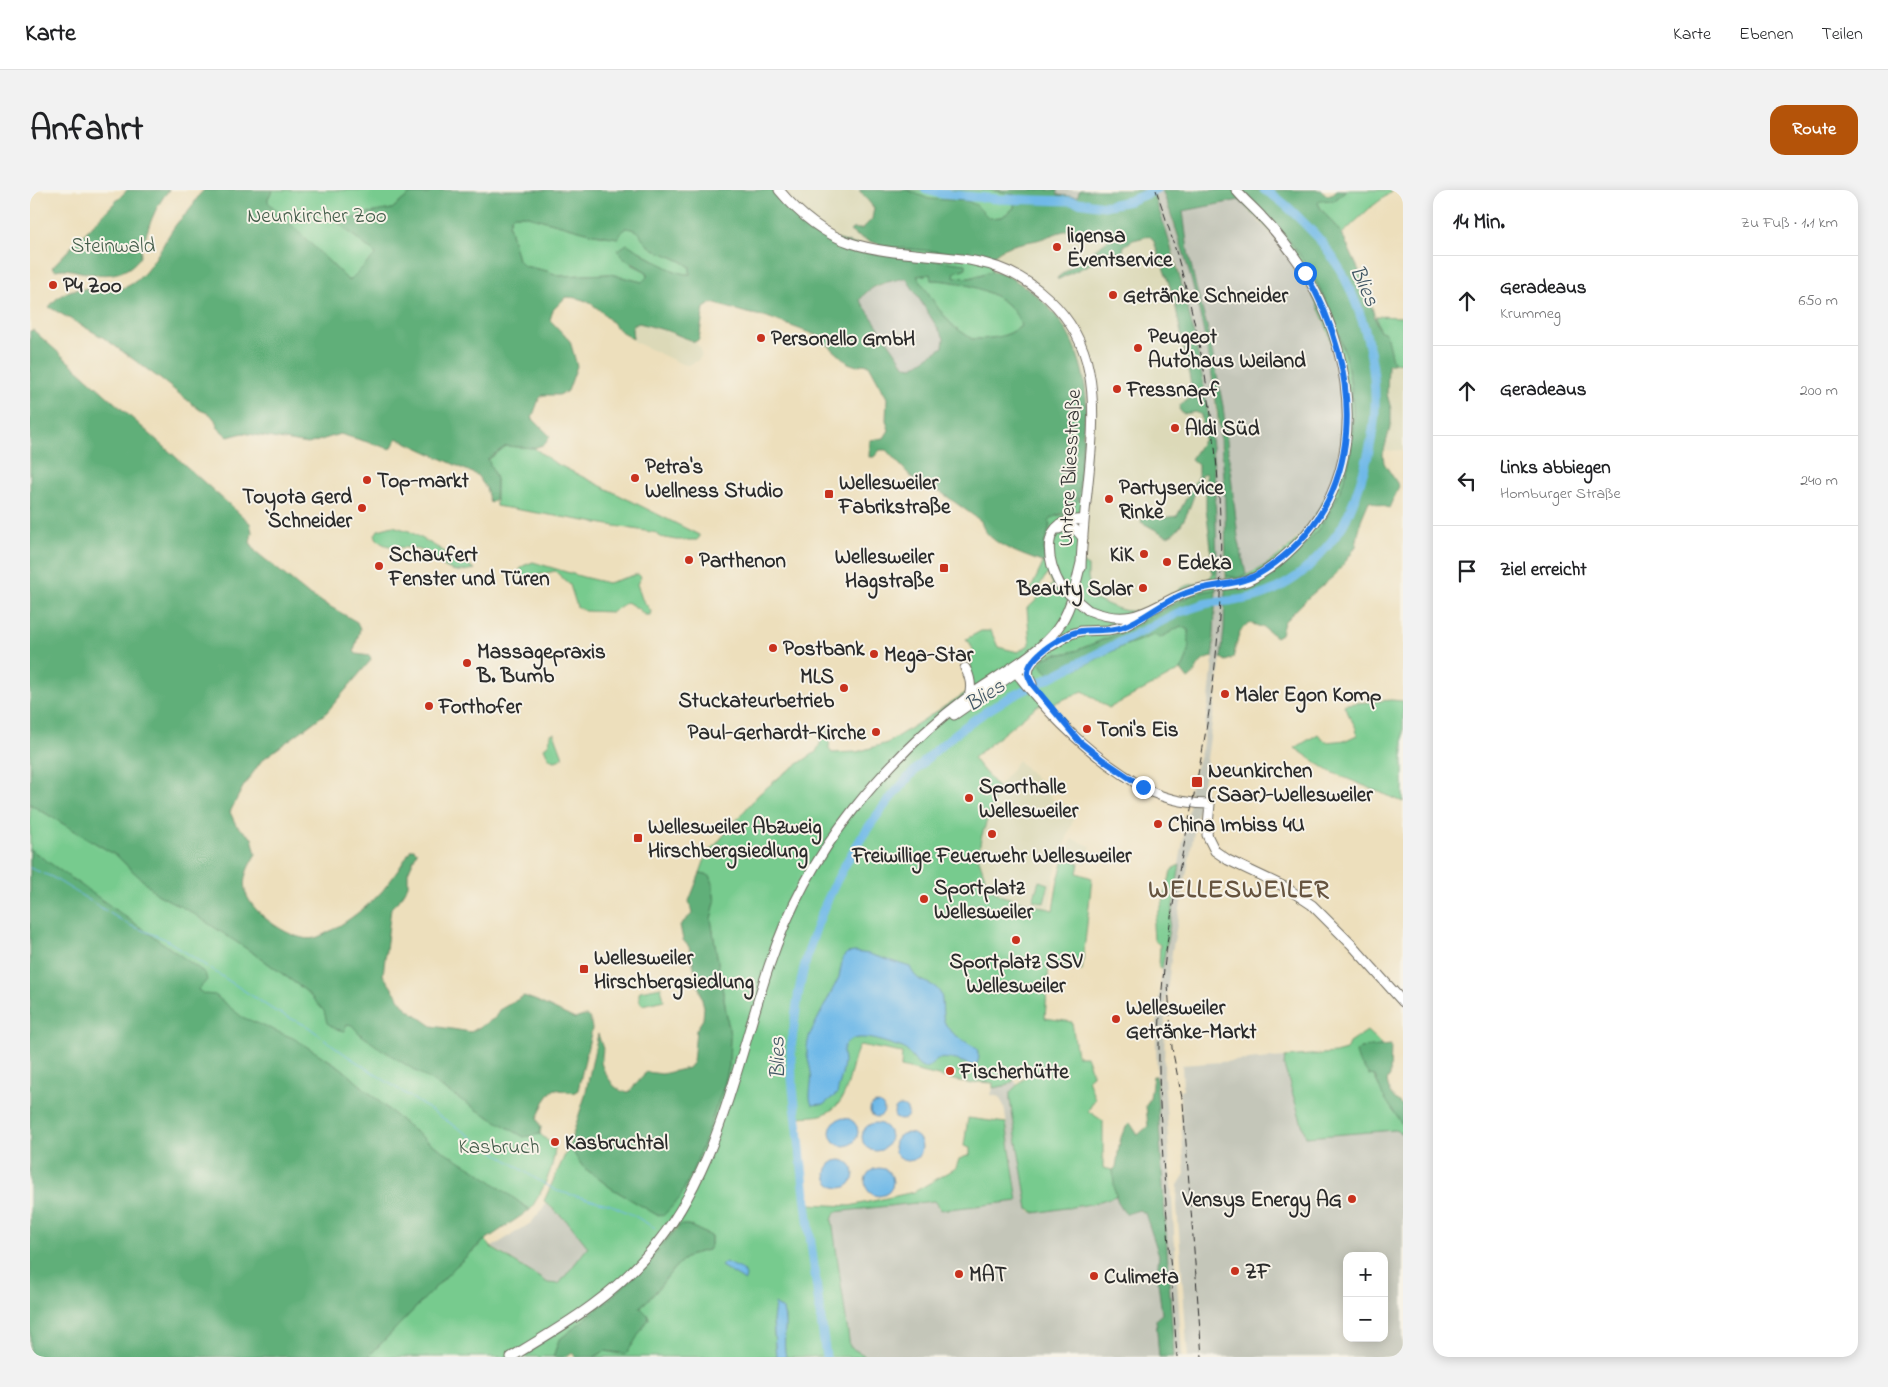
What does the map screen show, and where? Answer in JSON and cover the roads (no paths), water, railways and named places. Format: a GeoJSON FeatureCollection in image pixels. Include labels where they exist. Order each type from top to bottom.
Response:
{"type":"FeatureCollection","features":[{"type":"Feature","properties":{"kind":"main road","name":"Untere Bliesstraße"},"geometry":{"type":"LineString","coordinates":[[779,190],[806,220],[833,236],[851,243],[900,254],[974,261],[1002,268],[1030,283],[1057,306],[1070,322],[1078,335],[1089,370],[1092,413],[1081,563],[1070,606],[1058,628],[1020,673],[968,696],[904,754]]}},
{"type":"Feature","properties":{"kind":"main road"},"geometry":{"type":"LineString","coordinates":[[1045,650],[1071,634],[1081,631],[1108,630],[1122,627],[1177,596],[1194,590],[1247,580],[1280,560],[1302,539],[1323,511],[1336,485],[1344,456],[1348,427],[1342,366],[1331,328],[1321,303],[1298,261],[1238,192]]}},
{"type":"Feature","properties":{"kind":"main road"},"geometry":{"type":"LineString","coordinates":[[1086,498],[1080,509],[1062,524],[1052,536],[1049,557],[1055,576],[1062,588],[1088,610],[1119,618],[1149,612]]}},
{"type":"Feature","properties":{"kind":"main road"},"geometry":{"type":"LineString","coordinates":[[1062,524],[1072,519],[1084,520]]}},
{"type":"Feature","properties":{"kind":"main road"},"geometry":{"type":"LineString","coordinates":[[1052,536],[1058,530],[1068,526],[1075,528],[1083,538]]}},
{"type":"Feature","properties":{"kind":"main road","name":"Untere Bliesstraße"},"geometry":{"type":"LineString","coordinates":[[904,754],[924,737],[988,692],[1020,673],[1062,632],[1079,593],[1082,573],[1081,563]]}},
{"type":"Feature","properties":{"kind":"main road"},"geometry":{"type":"LineString","coordinates":[[964,668],[970,678],[970,694],[968,696]]}},
{"type":"Feature","properties":{"kind":"main road"},"geometry":{"type":"LineString","coordinates":[[1020,673],[1077,739],[1108,764],[1153,793],[1180,800],[1210,804],[1207,835],[1215,851],[1228,860],[1285,888],[1312,905],[1351,944],[1403,1002]]}},
{"type":"Feature","properties":{"kind":"main road"},"geometry":{"type":"LineString","coordinates":[[511,1357],[568,1323],[607,1294],[645,1257],[676,1217],[699,1178],[713,1144],[770,965],[796,900],[818,860],[847,819],[868,792],[904,754]]}},
{"type":"Feature","properties":{"kind":"water"},"geometry":{"type":"Polygon","coordinates":[[[847,953],[869,954],[910,967],[917,977],[936,988],[941,994],[943,1017],[946,1025],[955,1035],[977,1049],[979,1058],[977,1064],[973,1066],[955,1060],[937,1059],[926,1068],[922,1068],[903,1048],[871,1039],[855,1039],[848,1041],[844,1047],[844,1063],[837,1094],[824,1104],[812,1105],[810,1097],[811,1077],[807,1054],[808,1041],[839,977],[843,957],[847,953]]]}},
{"type":"Feature","properties":{"kind":"water"},"geometry":{"type":"Polygon","coordinates":[[[874,1103],[880,1103],[884,1110],[880,1117],[874,1117],[870,1113],[870,1107],[874,1103]]]}},
{"type":"Feature","properties":{"kind":"water"},"geometry":{"type":"Polygon","coordinates":[[[898,1106],[904,1106],[908,1113],[904,1120],[898,1120],[894,1116],[894,1110],[898,1106]]]}},
{"type":"Feature","properties":{"kind":"water"},"geometry":{"type":"Polygon","coordinates":[[[844,1118],[854,1122],[858,1132],[854,1142],[844,1146],[834,1142],[830,1132],[834,1122],[844,1118]]]}},
{"type":"Feature","properties":{"kind":"water"},"geometry":{"type":"Polygon","coordinates":[[[876,1123],[886,1127],[890,1137],[886,1147],[876,1151],[866,1147],[862,1137],[866,1127],[876,1123]]]}},
{"type":"Feature","properties":{"kind":"water"},"geometry":{"type":"Polygon","coordinates":[[[908,1133],[918,1137],[922,1147],[918,1157],[908,1161],[898,1157],[894,1147],[898,1137],[908,1133]]]}},
{"type":"Feature","properties":{"kind":"water"},"geometry":{"type":"Polygon","coordinates":[[[840,1160],[850,1164],[854,1174],[850,1184],[840,1188],[830,1184],[826,1174],[830,1164],[840,1160]]]}},
{"type":"Feature","properties":{"kind":"water"},"geometry":{"type":"Polygon","coordinates":[[[879,1168],[889,1172],[893,1182],[889,1192],[879,1196],[869,1192],[865,1182],[869,1172],[879,1168]]]}},
{"type":"Feature","properties":{"kind":"water"},"geometry":{"type":"Polygon","coordinates":[[[725,1262],[741,1269],[746,1275],[745,1281],[721,1266],[725,1262]]]}},
{"type":"Feature","properties":{"kind":"water"},"geometry":{"type":"Polygon","coordinates":[[[775,1304],[783,1310],[786,1357],[776,1357],[773,1321],[775,1304]]]}},
{"type":"Feature","properties":{"kind":"waterway","name":"Blies"},"geometry":{"type":"LineString","coordinates":[[926,190],[942,194],[998,199],[1071,201],[1104,206],[1129,201],[1156,190]]}},
{"type":"Feature","properties":{"kind":"waterway","name":"Blies"},"geometry":{"type":"LineString","coordinates":[[826,1357],[792,1083],[791,1050],[804,970],[818,924],[837,879],[862,837],[891,798],[924,762],[960,730],[1006,699],[1180,612],[1209,603],[1258,596],[1288,583],[1307,568],[1331,542],[1343,525],[1355,498],[1369,450],[1375,405],[1374,381],[1366,332],[1348,285],[1323,243],[1287,206],[1264,190]]}},
{"type":"Feature","properties":{"kind":"waterway"},"geometry":{"type":"LineString","coordinates":[[30,868],[52,877],[129,925],[165,939],[275,1011],[307,1026],[346,1055],[557,1191],[611,1205],[655,1228]]}},
{"type":"Feature","properties":{"kind":"railway"},"geometry":{"type":"LineString","coordinates":[[1156,190],[1176,252],[1192,314],[1205,377],[1214,441],[1221,569],[1218,633],[1211,698],[1171,917],[1160,1013],[1160,1105],[1177,1357]]}},
{"type":"Feature","properties":{"kind":"railway"},"geometry":{"type":"LineString","coordinates":[[1168,984],[1172,1048],[1183,1103],[1202,1357]]}},
{"type":"Feature","properties":{"kind":"place","name":"ligensa Eventservice"},"geometry":{"type":"Point","coordinates":[1057,247]}},
{"type":"Feature","properties":{"kind":"place","name":"P4 Zoo"},"geometry":{"type":"Point","coordinates":[53,285]}},
{"type":"Feature","properties":{"kind":"place","name":"Getränke Schneider"},"geometry":{"type":"Point","coordinates":[1113,295]}},
{"type":"Feature","properties":{"kind":"place","name":"Personello GmbH"},"geometry":{"type":"Point","coordinates":[761,338]}},
{"type":"Feature","properties":{"kind":"place","name":"Peugeot Autohaus Weiland"},"geometry":{"type":"Point","coordinates":[1138,348]}},
{"type":"Feature","properties":{"kind":"place","name":"Fressnapf"},"geometry":{"type":"Point","coordinates":[1117,389]}},
{"type":"Feature","properties":{"kind":"place","name":"Aldi Süd"},"geometry":{"type":"Point","coordinates":[1175,428]}},
{"type":"Feature","properties":{"kind":"place","name":"Petra's Wellness Studio"},"geometry":{"type":"Point","coordinates":[635,478]}},
{"type":"Feature","properties":{"kind":"place","name":"Top-markt"},"geometry":{"type":"Point","coordinates":[367,480]}},
{"type":"Feature","properties":{"kind":"place","name":"Wellesweiler Fabrikstraße"},"geometry":{"type":"Point","coordinates":[829,494]}},
{"type":"Feature","properties":{"kind":"place","name":"Partyservice Rinke"},"geometry":{"type":"Point","coordinates":[1109,499]}},
{"type":"Feature","properties":{"kind":"place","name":"Toyota Gerd Schneider"},"geometry":{"type":"Point","coordinates":[362,508]}},
{"type":"Feature","properties":{"kind":"place","name":"KiK"},"geometry":{"type":"Point","coordinates":[1144,554]}},
{"type":"Feature","properties":{"kind":"place","name":"Parthenon"},"geometry":{"type":"Point","coordinates":[689,560]}},
{"type":"Feature","properties":{"kind":"place","name":"Edeka"},"geometry":{"type":"Point","coordinates":[1167,562]}},
{"type":"Feature","properties":{"kind":"place","name":"Schaufert Fenster und Türen"},"geometry":{"type":"Point","coordinates":[379,566]}},
{"type":"Feature","properties":{"kind":"place","name":"Wellesweiler Hagstraße"},"geometry":{"type":"Point","coordinates":[944,568]}},
{"type":"Feature","properties":{"kind":"place","name":"Beauty Solar"},"geometry":{"type":"Point","coordinates":[1143,588]}},
{"type":"Feature","properties":{"kind":"place","name":"Postbank"},"geometry":{"type":"Point","coordinates":[773,648]}},
{"type":"Feature","properties":{"kind":"place","name":"Mega-Star"},"geometry":{"type":"Point","coordinates":[874,654]}},
{"type":"Feature","properties":{"kind":"place","name":"Massagepraxis B. Bumb"},"geometry":{"type":"Point","coordinates":[467,663]}},
{"type":"Feature","properties":{"kind":"place","name":"MLS Stuckateurbetrieb"},"geometry":{"type":"Point","coordinates":[844,688]}},
{"type":"Feature","properties":{"kind":"place","name":"Maler Egon Komp"},"geometry":{"type":"Point","coordinates":[1225,694]}},
{"type":"Feature","properties":{"kind":"place","name":"Forthofer"},"geometry":{"type":"Point","coordinates":[429,706]}},
{"type":"Feature","properties":{"kind":"place","name":"Toni's Eis"},"geometry":{"type":"Point","coordinates":[1087,729]}},
{"type":"Feature","properties":{"kind":"place","name":"Paul-Gerhardt-Kirche"},"geometry":{"type":"Point","coordinates":[876,732]}},
{"type":"Feature","properties":{"kind":"place","name":"Neunkirchen (Saar)-Wellesweiler"},"geometry":{"type":"Point","coordinates":[1197,782]}},
{"type":"Feature","properties":{"kind":"place","name":"Sporthalle Wellesweiler"},"geometry":{"type":"Point","coordinates":[969,798]}},
{"type":"Feature","properties":{"kind":"place","name":"China Imbiss 4U"},"geometry":{"type":"Point","coordinates":[1158,824]}},
{"type":"Feature","properties":{"kind":"place","name":"Freiwillige Feuerwehr Wellesweiler"},"geometry":{"type":"Point","coordinates":[992,834]}},
{"type":"Feature","properties":{"kind":"place","name":"Wellesweiler Abzweig Hirschbergsiedlung"},"geometry":{"type":"Point","coordinates":[638,838]}},
{"type":"Feature","properties":{"kind":"place","name":"Sportplatz Wellesweiler"},"geometry":{"type":"Point","coordinates":[924,899]}},
{"type":"Feature","properties":{"kind":"place","name":"Sportplatz SSV Wellesweiler"},"geometry":{"type":"Point","coordinates":[1016,940]}},
{"type":"Feature","properties":{"kind":"place","name":"Wellesweiler Hirschbergsiedlung"},"geometry":{"type":"Point","coordinates":[584,969]}},
{"type":"Feature","properties":{"kind":"place","name":"Wellesweiler Getränke-Markt"},"geometry":{"type":"Point","coordinates":[1116,1019]}},
{"type":"Feature","properties":{"kind":"place","name":"Fischerhütte"},"geometry":{"type":"Point","coordinates":[950,1071]}},
{"type":"Feature","properties":{"kind":"place","name":"Kasbruchtal"},"geometry":{"type":"Point","coordinates":[555,1142]}},
{"type":"Feature","properties":{"kind":"place","name":"Vensys Energy AG"},"geometry":{"type":"Point","coordinates":[1352,1199]}},
{"type":"Feature","properties":{"kind":"place","name":"ZF"},"geometry":{"type":"Point","coordinates":[1235,1271]}},
{"type":"Feature","properties":{"kind":"place","name":"MAT"},"geometry":{"type":"Point","coordinates":[959,1274]}},
{"type":"Feature","properties":{"kind":"place","name":"Culimeta"},"geometry":{"type":"Point","coordinates":[1094,1276]}},
{"type":"Feature","properties":{"kind":"district","name":"WELLESWEILER"},"geometry":{"type":"Point","coordinates":[1239,888]}},
{"type":"Feature","properties":{"kind":"park label","name":"Neunkircher Zoo"},"geometry":{"type":"Point","coordinates":[317,215]}},
{"type":"Feature","properties":{"kind":"park label","name":"Steinwald"},"geometry":{"type":"Point","coordinates":[113,245]}},
{"type":"Feature","properties":{"kind":"park label","name":"Kasbruch"},"geometry":{"type":"Point","coordinates":[499,1146]}}]}
